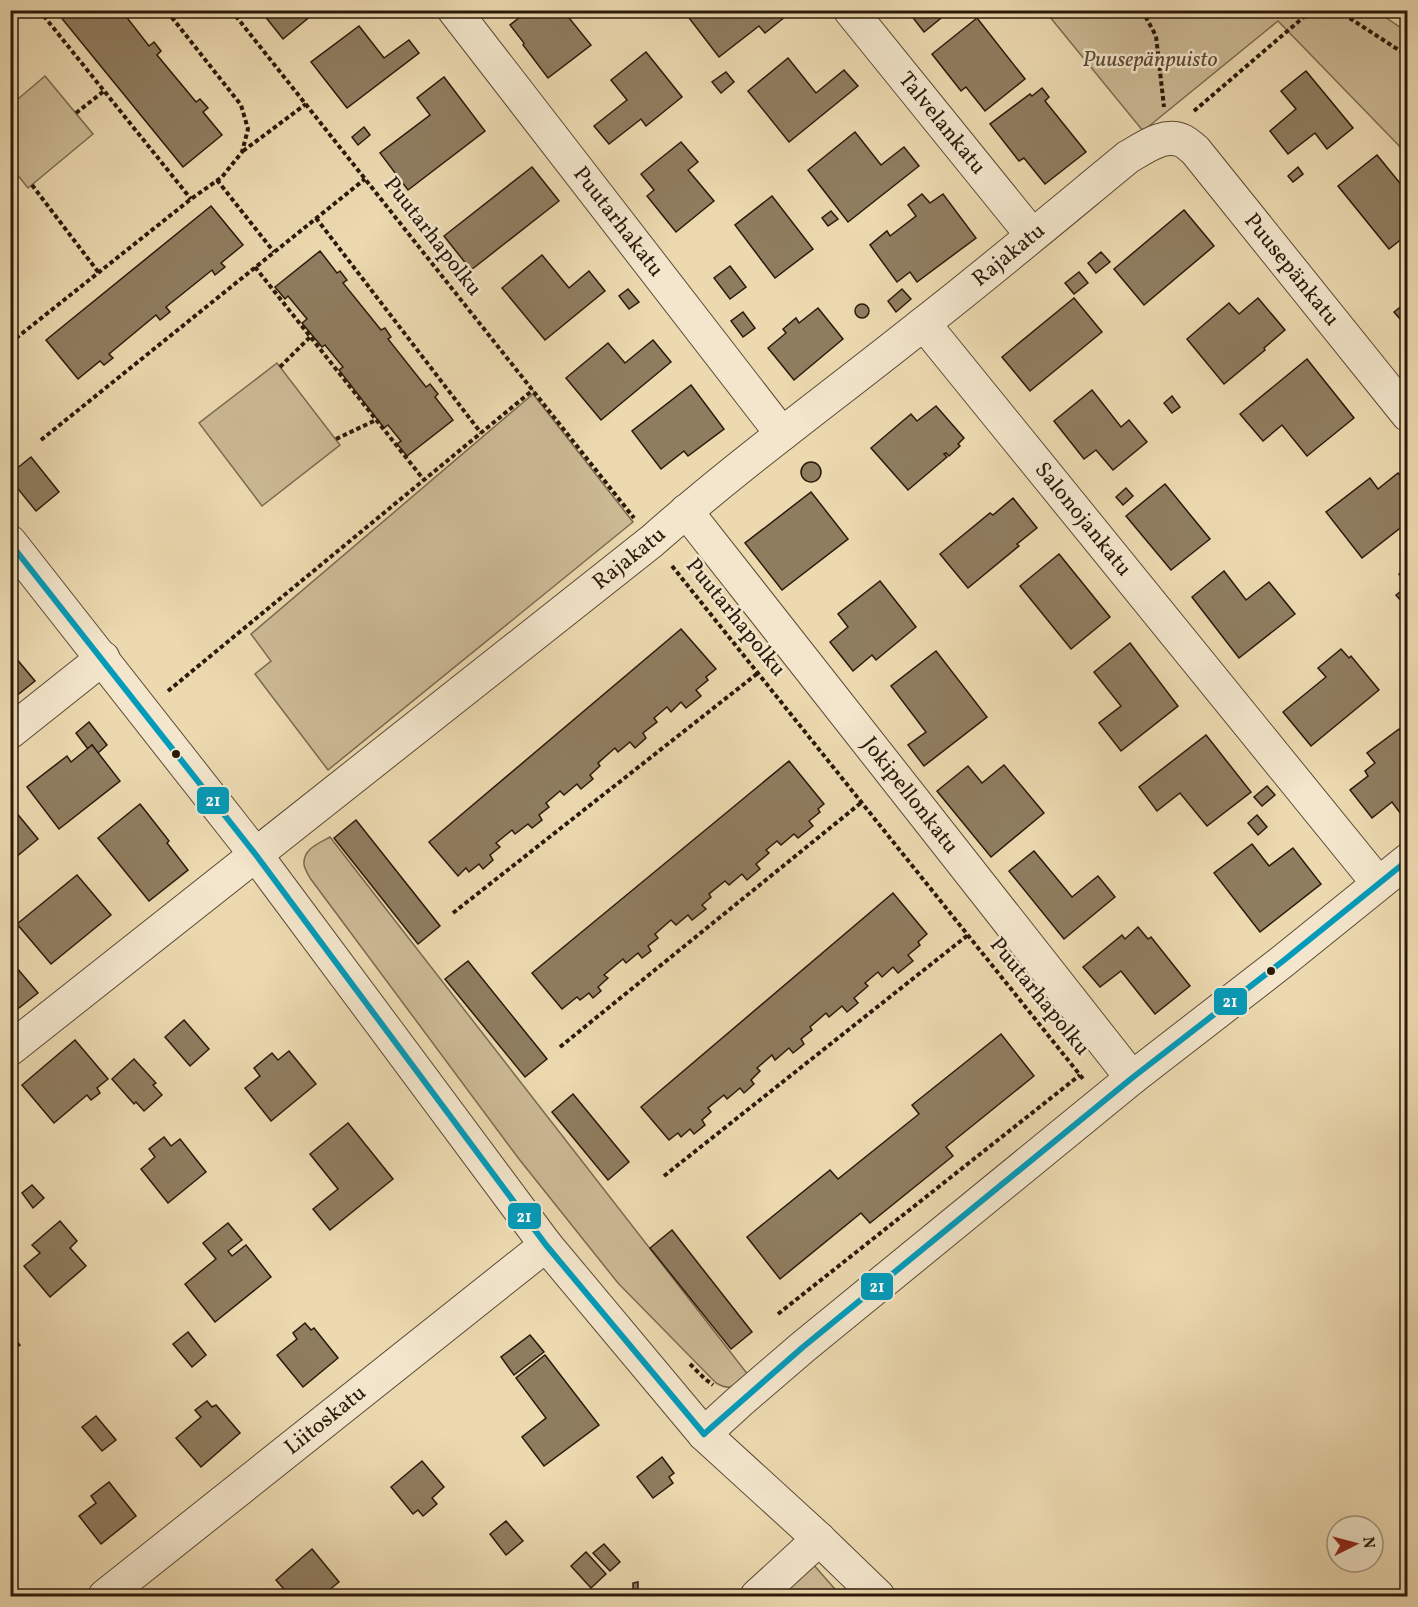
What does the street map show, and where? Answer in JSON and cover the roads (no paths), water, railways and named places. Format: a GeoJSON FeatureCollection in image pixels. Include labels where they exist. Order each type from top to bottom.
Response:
{"type":"FeatureCollection","features":[{"type":"Feature","properties":{"kind":"street","name":"Puutarhakatu"},"geometry":{"type":"LineString","coordinates":[[454,10],[782,434]]}},
{"type":"Feature","properties":{"kind":"street","name":"Talvelankatu"},"geometry":{"type":"LineString","coordinates":[[850,10],[1032,235]]}},
{"type":"Feature","properties":{"kind":"street","name":"Rajakatu"},"geometry":{"type":"LineString","coordinates":[[10,1049],[652,541],[782,434],[924,324],[1128,157],[1167,138]]}},
{"type":"Feature","properties":{"kind":"street","name":"Puusepänkatu"},"geometry":{"type":"LineString","coordinates":[[1167,138],[1181,140],[1195,150],[1407,416]]}},
{"type":"Feature","properties":{"kind":"street","name":"Salonojankatu"},"geometry":{"type":"LineString","coordinates":[[924,324],[1378,883]]}},
{"type":"Feature","properties":{"kind":"street","name":"Jokipellonkatu"},"geometry":{"type":"LineString","coordinates":[[686,511],[1132,1078]]}},
{"type":"Feature","properties":{"kind":"street"},"geometry":{"type":"LineString","coordinates":[[10,542],[256,855],[546,1245],[704,1434],[879,1596]]}},
{"type":"Feature","properties":{"kind":"street"},"geometry":{"type":"LineString","coordinates":[[10,732],[103,658]]}},
{"type":"Feature","properties":{"kind":"street"},"geometry":{"type":"LineString","coordinates":[[704,1434],[804,1347],[1132,1078],[1283,961],[1407,860]]}},
{"type":"Feature","properties":{"kind":"street","name":"Liitoskatu"},"geometry":{"type":"LineString","coordinates":[[105,1596],[546,1245]]}},
{"type":"Feature","properties":{"kind":"street"},"geometry":{"type":"LineString","coordinates":[[757,1596],[819,1539]]}},
{"type":"Feature","properties":{"kind":"park label","name":"Puusepänpuisto"},"geometry":{"type":"Point","coordinates":[1150,60]}}]}
